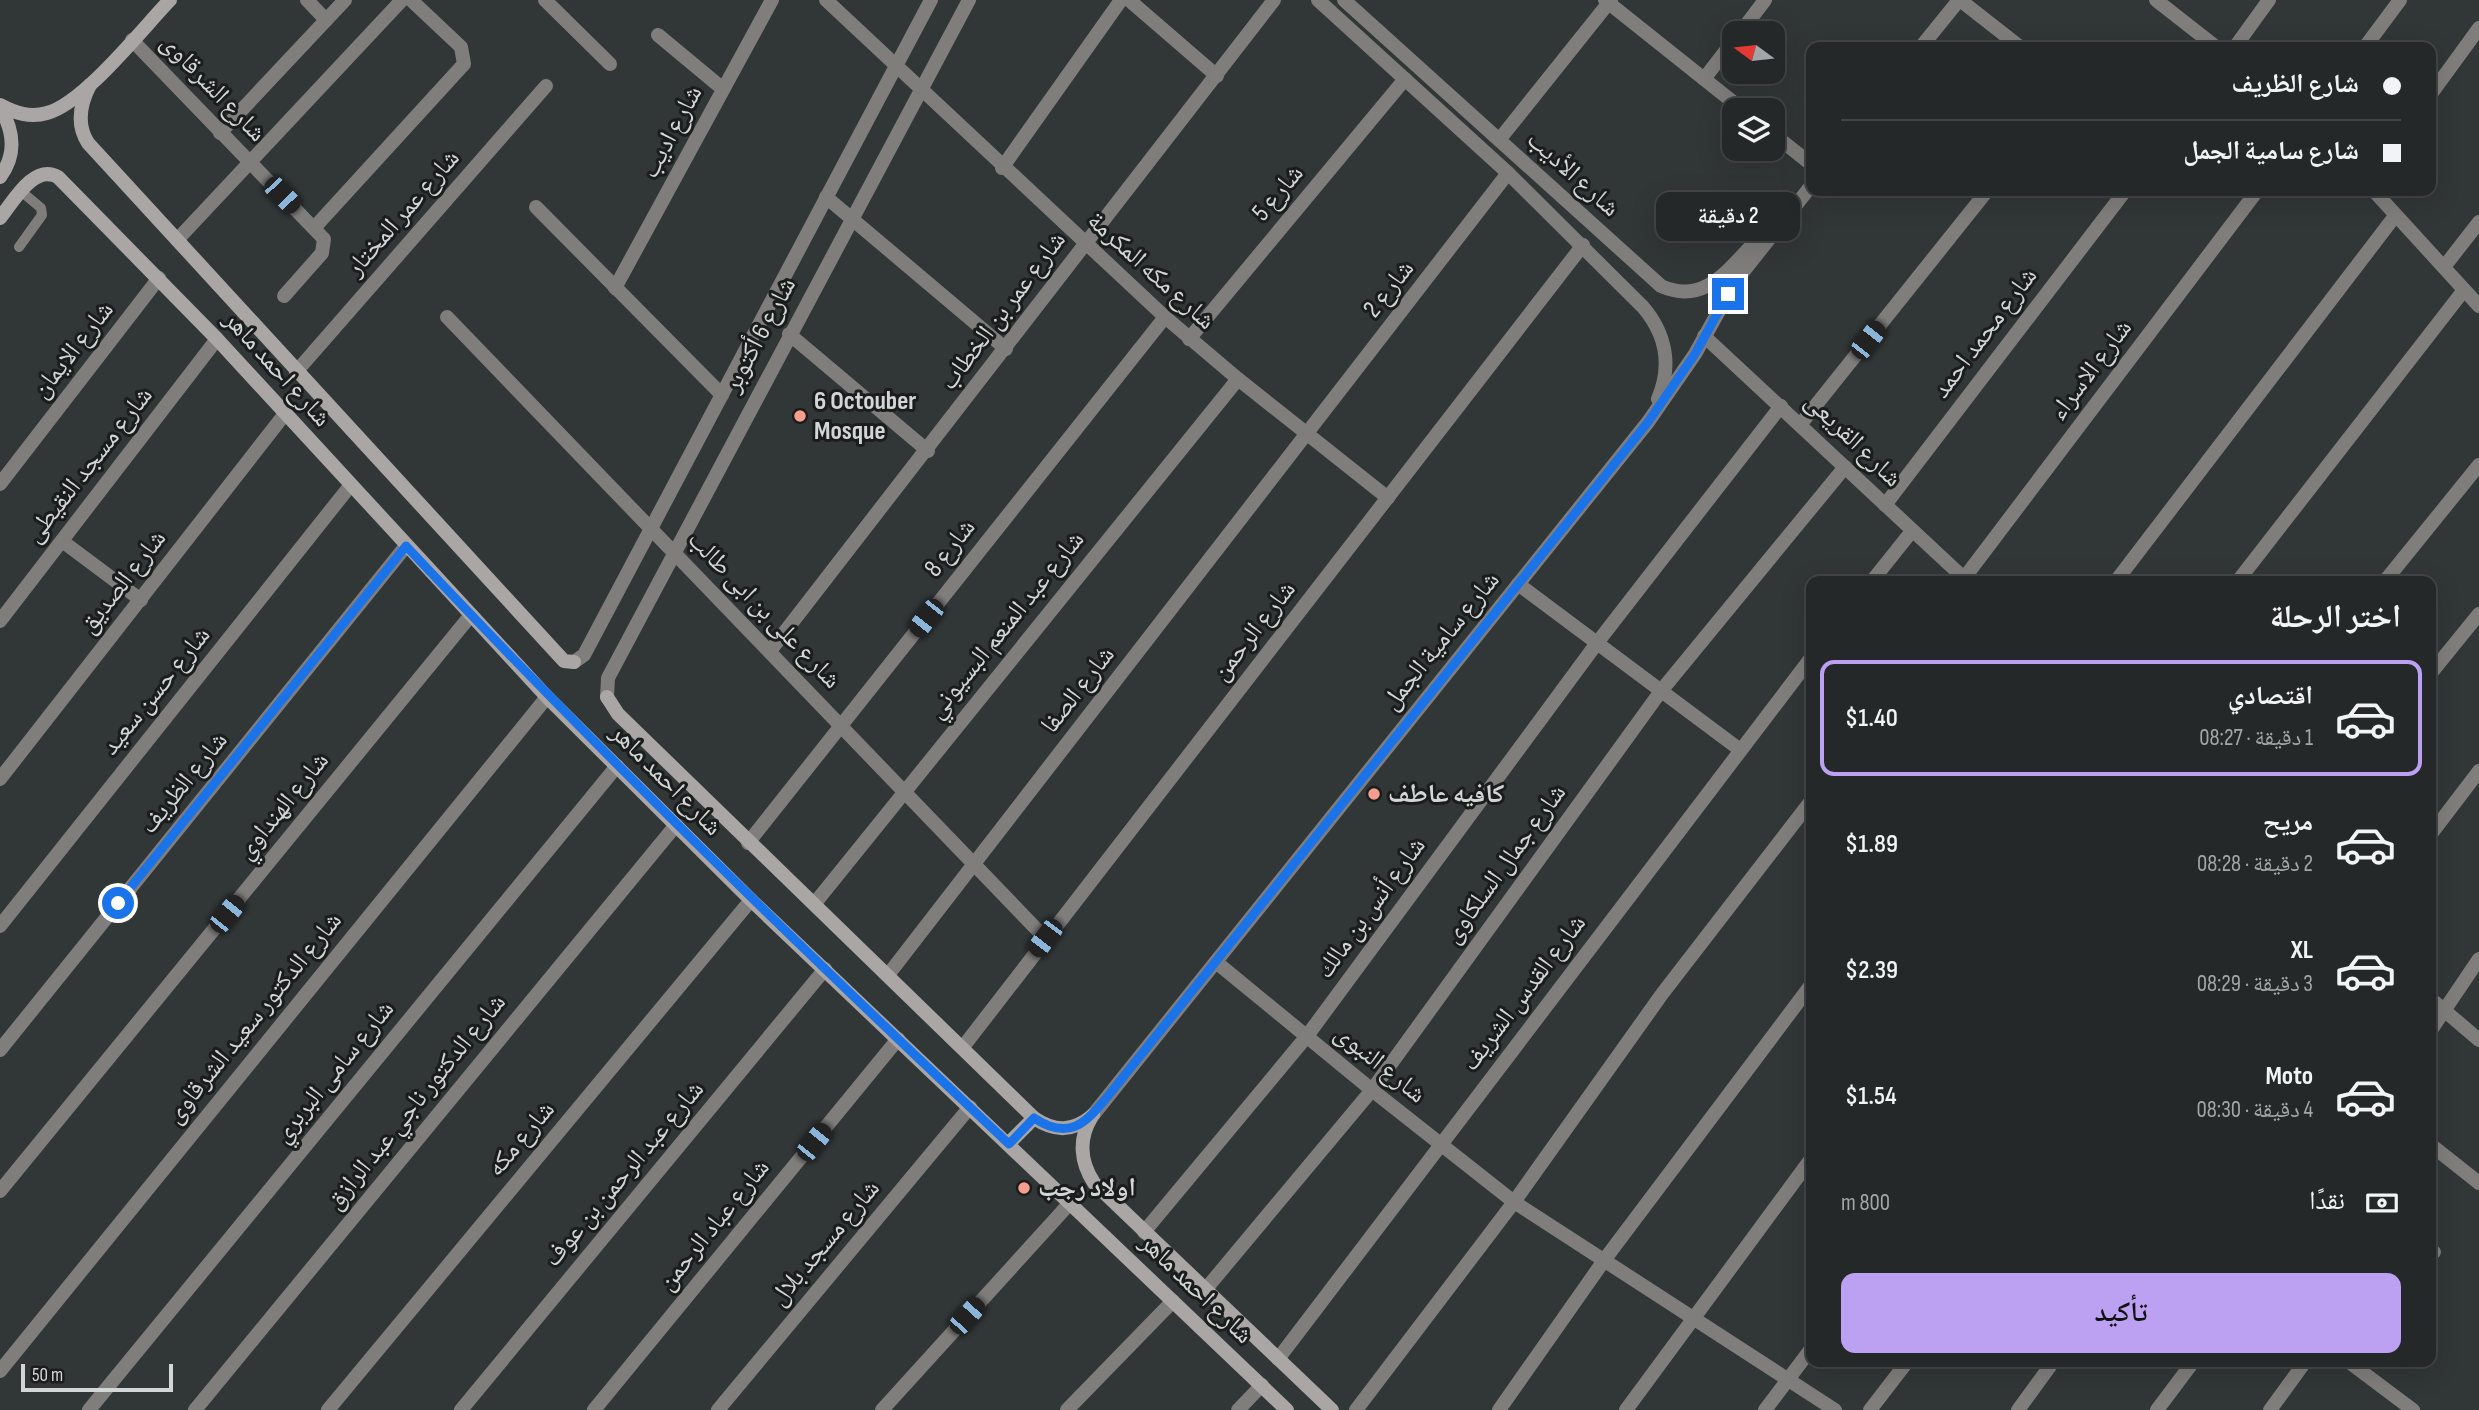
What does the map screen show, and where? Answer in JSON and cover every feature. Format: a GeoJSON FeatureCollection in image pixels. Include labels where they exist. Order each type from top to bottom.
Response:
{"type":"FeatureCollection","features":[{"type":"Feature","properties":{"kind":"main road"},"geometry":{"type":"LineString","coordinates":[[0,106],[26,115],[55,110],[90,85],[170,0]]}},
{"type":"Feature","properties":{"kind":"main road","name":"شارع احمد ماهر"},"geometry":{"type":"LineString","coordinates":[[90,85],[81,110],[84,138],[564,661],[574,662]]}},
{"type":"Feature","properties":{"kind":"main road"},"geometry":{"type":"LineString","coordinates":[[0,106],[12,135],[10,159],[0,177]]}},
{"type":"Feature","properties":{"kind":"main road","name":"شارع احمد ماهر"},"geometry":{"type":"LineString","coordinates":[[22,192],[33,180],[46,173],[58,177],[217,339],[284,415],[547,697],[751,900],[1287,1410]]}},
{"type":"Feature","properties":{"kind":"main road"},"geometry":{"type":"LineString","coordinates":[[0,218],[22,192]]}},
{"type":"Feature","properties":{"kind":"main road","name":"شارع احمد ماهر"},"geometry":{"type":"LineString","coordinates":[[607,697],[618,714],[963,1046],[1034,1118],[1054,1128],[1064,1129],[1075,1127],[1093,1115]]}},
{"type":"Feature","properties":{"kind":"main road","name":"شارع احمد ماهر"},"geometry":{"type":"LineString","coordinates":[[1093,1115],[1083,1143],[1088,1174],[1144,1232],[1332,1410]]}},
{"type":"Feature","properties":{"kind":"main road"},"geometry":{"type":"LineString","coordinates":[[1009,1144],[1034,1118]]}},
{"type":"Feature","properties":{"kind":"street"},"geometry":{"type":"LineString","coordinates":[[307,0],[326,20]]}},
{"type":"Feature","properties":{"kind":"street"},"geometry":{"type":"LineString","coordinates":[[220,133],[345,0]]}},
{"type":"Feature","properties":{"kind":"street"},"geometry":{"type":"LineString","coordinates":[[177,240],[402,0]]}},
{"type":"Feature","properties":{"kind":"street"},"geometry":{"type":"LineString","coordinates":[[284,296],[324,250],[324,239],[314,228],[464,64],[461,47],[411,0]]}},
{"type":"Feature","properties":{"kind":"street"},"geometry":{"type":"LineString","coordinates":[[545,0],[610,64]]}},
{"type":"Feature","properties":{"kind":"street","name":"شارع اديب"},"geometry":{"type":"LineString","coordinates":[[615,288],[772,0]]}},
{"type":"Feature","properties":{"kind":"street","name":"شارع مكه المكرمة"},"geometry":{"type":"LineString","coordinates":[[826,0],[1085,246],[1189,339],[1388,498]]}},
{"type":"Feature","properties":{"kind":"street","name":"شارع 6 أكتوبر"},"geometry":{"type":"LineString","coordinates":[[574,662],[584,655],[931,0]]}},
{"type":"Feature","properties":{"kind":"street","name":"شارع 6 أكتوبر"},"geometry":{"type":"LineString","coordinates":[[607,697],[608,678],[673,552],[969,0]]}},
{"type":"Feature","properties":{"kind":"street"},"geometry":{"type":"LineString","coordinates":[[1003,168],[1121,0]]}},
{"type":"Feature","properties":{"kind":"street"},"geometry":{"type":"LineString","coordinates":[[1129,0],[1217,76]]}},
{"type":"Feature","properties":{"kind":"street","name":"شارع عمر بن الخطاب"},"geometry":{"type":"LineString","coordinates":[[770,651],[928,451],[1274,0]]}},
{"type":"Feature","properties":{"kind":"street","name":"شارع الأديب"},"geometry":{"type":"LineString","coordinates":[[1318,0],[1508,173],[1643,307],[1660,331],[1666,370],[1660,395],[1648,422]]}},
{"type":"Feature","properties":{"kind":"street","name":"شارع الأديب"},"geometry":{"type":"LineString","coordinates":[[1343,0],[1661,286],[1692,292],[1713,285],[1760,238],[1781,225]]}},
{"type":"Feature","properties":{"kind":"street"},"geometry":{"type":"LineString","coordinates":[[1749,21],[1766,0]]}},
{"type":"Feature","properties":{"kind":"street"},"geometry":{"type":"LineString","coordinates":[[1925,42],[1959,0],[2014,42]]}},
{"type":"Feature","properties":{"kind":"street"},"geometry":{"type":"LineString","coordinates":[[2157,0],[2210,42]]}},
{"type":"Feature","properties":{"kind":"street"},"geometry":{"type":"LineString","coordinates":[[2239,42],[2269,0]]}},
{"type":"Feature","properties":{"kind":"street"},"geometry":{"type":"LineString","coordinates":[[2369,42],[2400,0]]}},
{"type":"Feature","properties":{"kind":"street"},"geometry":{"type":"LineString","coordinates":[[1499,140],[1608,1],[1728,98]]}},
{"type":"Feature","properties":{"kind":"street"},"geometry":{"type":"LineString","coordinates":[[2436,87],[2479,28]]}},
{"type":"Feature","properties":{"kind":"street"},"geometry":{"type":"LineString","coordinates":[[658,35],[723,89]]}},
{"type":"Feature","properties":{"kind":"street","name":"شارع الشرقاوى"},"geometry":{"type":"LineString","coordinates":[[132,40],[314,228]]}},
{"type":"Feature","properties":{"kind":"street"},"geometry":{"type":"LineString","coordinates":[[1704,79],[1722,56]]}},
{"type":"Feature","properties":{"kind":"street","name":"شارع 5"},"geometry":{"type":"LineString","coordinates":[[1189,339],[1405,79]]}},
{"type":"Feature","properties":{"kind":"street","name":"شارع عمر المختار"},"geometry":{"type":"LineString","coordinates":[[296,372],[546,86]]}},
{"type":"Feature","properties":{"kind":"street"},"geometry":{"type":"LineString","coordinates":[[1785,143],[1806,160]]}},
{"type":"Feature","properties":{"kind":"street","name":"شارع 2"},"geometry":{"type":"LineString","coordinates":[[1308,434],[1508,173]]}},
{"type":"Feature","properties":{"kind":"street","name":"شارع سامية الجمل"},"geometry":{"type":"LineString","coordinates":[[1093,1115],[1648,422],[1704,336],[1735,282],[1806,192]]}},
{"type":"Feature","properties":{"kind":"street"},"geometry":{"type":"LineString","coordinates":[[1800,425],[1983,196]]}},
{"type":"Feature","properties":{"kind":"street","name":"شارع محمد احمد"},"geometry":{"type":"LineString","coordinates":[[1885,505],[2121,196]]}},
{"type":"Feature","properties":{"kind":"street","name":"شارع الاسراء"},"geometry":{"type":"LineString","coordinates":[[1967,576],[2254,196]]}},
{"type":"Feature","properties":{"kind":"street"},"geometry":{"type":"LineString","coordinates":[[2378,196],[2479,306]]}},
{"type":"Feature","properties":{"kind":"street"},"geometry":{"type":"LineString","coordinates":[[826,197],[1006,349]]}},
{"type":"Feature","properties":{"kind":"street"},"geometry":{"type":"LineString","coordinates":[[536,207],[722,395]]}},
{"type":"Feature","properties":{"kind":"street"},"geometry":{"type":"LineString","coordinates":[[2120,576],[2395,216]]}},
{"type":"Feature","properties":{"kind":"street"},"geometry":{"type":"LineString","coordinates":[[2444,268],[2479,222]]}},
{"type":"Feature","properties":{"kind":"street","name":"شارع الرحمن"},"geometry":{"type":"LineString","coordinates":[[963,1046],[1583,245]]}},
{"type":"Feature","properties":{"kind":"street","name":"شارع الايمان"},"geometry":{"type":"LineString","coordinates":[[0,484],[159,278]]}},
{"type":"Feature","properties":{"kind":"street"},"geometry":{"type":"LineString","coordinates":[[2242,576],[2465,290]]}},
{"type":"Feature","properties":{"kind":"street","name":"شارع على بن ابى طالب"},"geometry":{"type":"LineString","coordinates":[[447,317],[1045,938]]}},
{"type":"Feature","properties":{"kind":"street","name":"شارع 8"},"geometry":{"type":"LineString","coordinates":[[748,842],[1165,317]]}},
{"type":"Feature","properties":{"kind":"street"},"geometry":{"type":"LineString","coordinates":[[789,334],[928,451]]}},
{"type":"Feature","properties":{"kind":"street","name":"شارع القريعى"},"geometry":{"type":"LineString","coordinates":[[1704,336],[1782,406],[1960,576]]}},
{"type":"Feature","properties":{"kind":"street","name":"شارع مسجد النقيطى"},"geometry":{"type":"LineString","coordinates":[[0,621],[217,339]]}},
{"type":"Feature","properties":{"kind":"street","name":"شارع عبد المنعم البسيوني"},"geometry":{"type":"LineString","coordinates":[[815,903],[1238,379]]}},
{"type":"Feature","properties":{"kind":"street","name":"شارع أنس بن مالك"},"geometry":{"type":"LineString","coordinates":[[1144,1232],[1307,1036],[1597,643],[1782,406]]}},
{"type":"Feature","properties":{"kind":"street","name":"شارع الصديق"},"geometry":{"type":"LineString","coordinates":[[0,779],[284,415]]}},
{"type":"Feature","properties":{"kind":"street","name":"شارع الصفا"},"geometry":{"type":"LineString","coordinates":[[888,975],[1308,434]]}},
{"type":"Feature","properties":{"kind":"street"},"geometry":{"type":"LineString","coordinates":[[2389,576],[2479,465]]}},
{"type":"Feature","properties":{"kind":"street","name":"شارع جمال السلكاوى"},"geometry":{"type":"LineString","coordinates":[[1205,1290],[1372,1090],[1661,691],[1845,467]]}},
{"type":"Feature","properties":{"kind":"street","name":"شارع حسن سعيد"},"geometry":{"type":"LineString","coordinates":[[0,926],[351,486]]}},
{"type":"Feature","properties":{"kind":"street"},"geometry":{"type":"LineString","coordinates":[[1876,576],[1912,531]]}},
{"type":"Feature","properties":{"kind":"street"},"geometry":{"type":"LineString","coordinates":[[62,541],[141,600]]}},
{"type":"Feature","properties":{"kind":"street","name":"شارع الظريف"},"geometry":{"type":"LineString","coordinates":[[0,1050],[406,546]]}},
{"type":"Feature","properties":{"kind":"street"},"geometry":{"type":"LineString","coordinates":[[1518,584],[1740,749]]}},
{"type":"Feature","properties":{"kind":"street"},"geometry":{"type":"LineString","coordinates":[[2436,667],[2479,614]]}},
{"type":"Feature","properties":{"kind":"street","name":"شارع الهنداوي"},"geometry":{"type":"LineString","coordinates":[[0,1191],[471,615]]}},
{"type":"Feature","properties":{"kind":"street","name":"شارع القدس الشريف"},"geometry":{"type":"LineString","coordinates":[[1278,1359],[1806,664]]}},
{"type":"Feature","properties":{"kind":"street","name":"شارع الدكتور سعيد الشرقاوى"},"geometry":{"type":"LineString","coordinates":[[0,1371],[547,697]]}},
{"type":"Feature","properties":{"kind":"street","name":"شارع سامى البربري"},"geometry":{"type":"LineString","coordinates":[[89,1410],[617,766]]}},
{"type":"Feature","properties":{"kind":"street"},"geometry":{"type":"LineString","coordinates":[[2436,827],[2479,771]]}},
{"type":"Feature","properties":{"kind":"street"},"geometry":{"type":"LineString","coordinates":[[1356,1410],[1514,1202],[1662,994],[1806,809]]}},
{"type":"Feature","properties":{"kind":"street","name":"شارع الدكتور ناجي عبد الرازق"},"geometry":{"type":"LineString","coordinates":[[195,1410],[676,825]]}},
{"type":"Feature","properties":{"kind":"street","name":"شارع مكه"},"geometry":{"type":"LineString","coordinates":[[328,1410],[751,900]]}},
{"type":"Feature","properties":{"kind":"street"},"geometry":{"type":"LineString","coordinates":[[2436,1022],[2479,959]]}},
{"type":"Feature","properties":{"kind":"street","name":"شارع النبوى"},"geometry":{"type":"LineString","coordinates":[[1216,962],[1514,1202],[1835,1410]]}},
{"type":"Feature","properties":{"kind":"street","name":"شارع عبد الرحمن بن عوف"},"geometry":{"type":"LineString","coordinates":[[461,1410],[825,969]]}},
{"type":"Feature","properties":{"kind":"street"},"geometry":{"type":"LineString","coordinates":[[1499,1410],[1605,1259],[1806,992]]}},
{"type":"Feature","properties":{"kind":"street"},"geometry":{"type":"LineString","coordinates":[[2436,1003],[2479,1040]]}},
{"type":"Feature","properties":{"kind":"street","name":"شارع عباد الرحمن"},"geometry":{"type":"LineString","coordinates":[[594,1410],[898,1040]]}},
{"type":"Feature","properties":{"kind":"street","name":"شارع مسجد بلال"},"geometry":{"type":"LineString","coordinates":[[718,1410],[970,1107]]}},
{"type":"Feature","properties":{"kind":"street"},"geometry":{"type":"LineString","coordinates":[[2436,1149],[2479,1183]]}},
{"type":"Feature","properties":{"kind":"street"},"geometry":{"type":"LineString","coordinates":[[1626,1410],[1806,1165]]}},
{"type":"Feature","properties":{"kind":"street"},"geometry":{"type":"LineString","coordinates":[[881,1410],[1070,1203]]}},
{"type":"Feature","properties":{"kind":"street"},"geometry":{"type":"LineString","coordinates":[[1068,1410],[1173,1301]]}},
{"type":"Feature","properties":{"kind":"street"},"geometry":{"type":"LineString","coordinates":[[1765,1410],[1806,1356]]}},
{"type":"Feature","properties":{"kind":"street"},"geometry":{"type":"LineString","coordinates":[[1870,1410],[1903,1367]]}},
{"type":"Feature","properties":{"kind":"street"},"geometry":{"type":"LineString","coordinates":[[2018,1410],[2049,1367]]}},
{"type":"Feature","properties":{"kind":"street"},"geometry":{"type":"LineString","coordinates":[[2157,1410],[2189,1367]]}},
{"type":"Feature","properties":{"kind":"street"},"geometry":{"type":"LineString","coordinates":[[2270,1410],[2301,1367]]}},
{"type":"Feature","properties":{"kind":"street"},"geometry":{"type":"LineString","coordinates":[[2356,1367],[2413,1410]]}},
{"type":"Feature","properties":{"kind":"street"},"geometry":{"type":"LineString","coordinates":[[1238,1410],[1262,1385]]}},
{"type":"Feature","properties":{"kind":"lane"},"geometry":{"type":"LineString","coordinates":[[19,247],[42,215],[41,208],[22,192]]}},
{"type":"Feature","properties":{"kind":"place","name":"6 Octouber Mosque"},"geometry":{"type":"Point","coordinates":[800,416]}},
{"type":"Feature","properties":{"kind":"place","name":"كافيه عاطف"},"geometry":{"type":"Point","coordinates":[1374,794]}},
{"type":"Feature","properties":{"kind":"place","name":"اولاد رجب"},"geometry":{"type":"Point","coordinates":[1024,1188]}},
{"type":"Feature","properties":{"kind":"route"},"geometry":{"type":"LineString","coordinates":[[118,903],[406,546],[547,697],[733,881],[1009,1144],[1034,1118],[1054,1128],[1075,1127],[1093,1115],[1648,422],[1695,354],[1728,294]]}}]}
